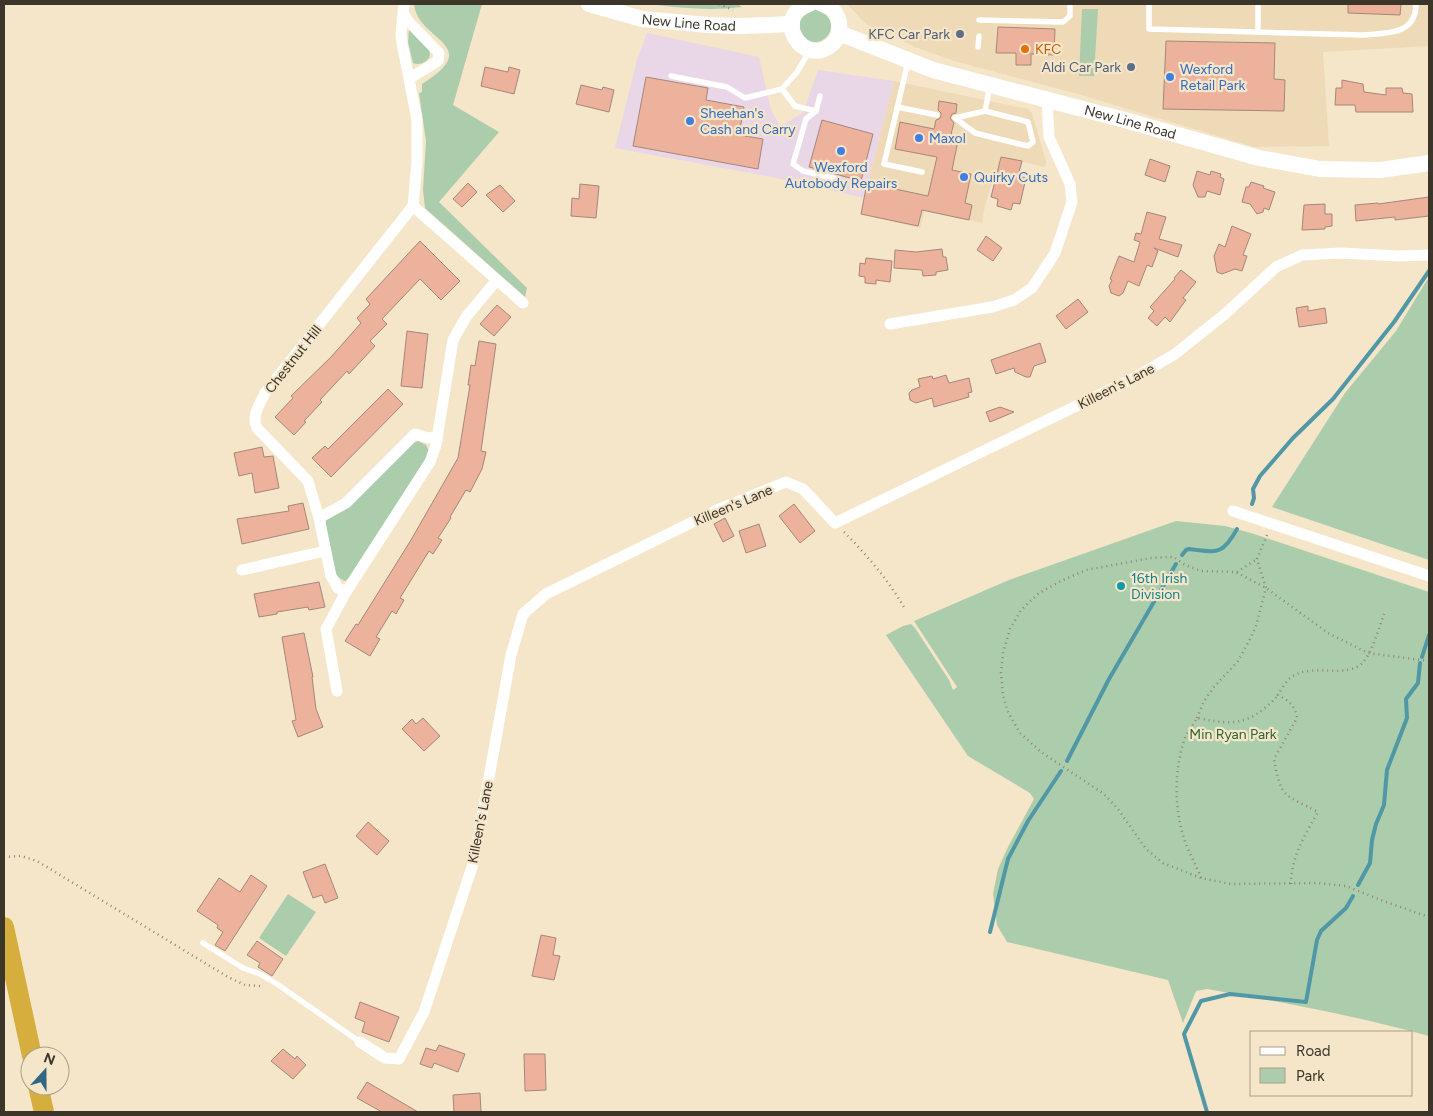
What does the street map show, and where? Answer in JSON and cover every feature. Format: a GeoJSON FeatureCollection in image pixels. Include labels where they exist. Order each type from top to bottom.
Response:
{"type":"FeatureCollection","features":[{"type":"Feature","properties":{"kind":"highway"},"geometry":{"type":"LineString","coordinates":[[4,927],[30,1046]]}},
{"type":"Feature","properties":{"kind":"highway"},"geometry":{"type":"LineString","coordinates":[[40,1096],[44,1112]]}},
{"type":"Feature","properties":{"kind":"main road","name":"New Line Road"},"geometry":{"type":"LineString","coordinates":[[589,4],[642,19],[725,25],[792,24]]}},
{"type":"Feature","properties":{"kind":"main road"},"geometry":{"type":"LineString","coordinates":[[810,4],[798,10],[792,24],[795,39],[800,45],[810,50],[823,50],[836,40],[840,25],[838,17],[833,10],[822,4]]}},
{"type":"Feature","properties":{"kind":"main road","name":"New Line Road"},"geometry":{"type":"LineString","coordinates":[[839,33],[933,70],[1259,158],[1320,169],[1380,170],[1429,163]]}},
{"type":"Feature","properties":{"kind":"street"},"geometry":{"type":"LineString","coordinates":[[403,8],[402,43],[417,120],[417,161],[413,206],[523,303]]}},
{"type":"Feature","properties":{"kind":"street"},"geometry":{"type":"LineString","coordinates":[[403,8],[409,22],[439,53],[438,61],[410,78]]}},
{"type":"Feature","properties":{"kind":"street"},"geometry":{"type":"LineString","coordinates":[[890,324],[992,307],[1014,300],[1032,288],[1054,253],[1072,202],[1070,184],[1048,137],[1046,100]]}},
{"type":"Feature","properties":{"kind":"street","name":"Chestnut Hill"},"geometry":{"type":"LineString","coordinates":[[346,592],[338,588],[331,576],[319,518],[308,481],[257,428],[254,419],[266,393],[413,206]]}},
{"type":"Feature","properties":{"kind":"street","name":"Killeen's Lane"},"geometry":{"type":"LineString","coordinates":[[360,1042],[385,1058],[399,1059],[424,1012],[474,861],[511,655],[523,614],[546,594],[719,508],[786,482],[803,489],[835,523],[1134,378],[1176,354],[1225,314],[1276,267],[1288,261],[1302,256],[1340,253],[1399,256],[1429,255]]}},
{"type":"Feature","properties":{"kind":"street"},"geometry":{"type":"LineString","coordinates":[[337,691],[326,630],[346,592],[434,454],[453,340],[466,317],[496,281]]}},
{"type":"Feature","properties":{"kind":"street"},"geometry":{"type":"LineString","coordinates":[[319,518],[346,503],[415,434],[428,438],[437,437]]}},
{"type":"Feature","properties":{"kind":"street"},"geometry":{"type":"LineString","coordinates":[[1233,511],[1429,576]]}},
{"type":"Feature","properties":{"kind":"street"},"geometry":{"type":"LineString","coordinates":[[242,570],[325,551]]}},
{"type":"Feature","properties":{"kind":"lane"},"geometry":{"type":"LineString","coordinates":[[980,20],[1063,22],[1070,16],[1070,4]]}},
{"type":"Feature","properties":{"kind":"lane"},"geometry":{"type":"LineString","coordinates":[[1149,4],[1149,29],[1363,35],[1393,32],[1408,25],[1416,15],[1416,4]]}},
{"type":"Feature","properties":{"kind":"lane"},"geometry":{"type":"LineString","coordinates":[[1258,4],[1258,31]]}},
{"type":"Feature","properties":{"kind":"lane"},"geometry":{"type":"LineString","coordinates":[[978,47],[979,36]]}},
{"type":"Feature","properties":{"kind":"lane"},"geometry":{"type":"LineString","coordinates":[[671,76],[727,87],[745,98],[782,88],[797,72],[810,50]]}},
{"type":"Feature","properties":{"kind":"lane"},"geometry":{"type":"LineString","coordinates":[[909,60],[884,164],[922,172]]}},
{"type":"Feature","properties":{"kind":"lane"},"geometry":{"type":"LineString","coordinates":[[985,110],[990,85]]}},
{"type":"Feature","properties":{"kind":"lane"},"geometry":{"type":"LineString","coordinates":[[782,88],[795,106],[816,111]]}},
{"type":"Feature","properties":{"kind":"lane"},"geometry":{"type":"LineString","coordinates":[[820,96],[816,111],[806,119],[793,164],[804,171],[837,180]]}},
{"type":"Feature","properties":{"kind":"lane"},"geometry":{"type":"LineString","coordinates":[[898,106],[937,114]]}},
{"type":"Feature","properties":{"kind":"lane"},"geometry":{"type":"LineString","coordinates":[[985,110],[1028,122],[1034,142],[1028,146],[975,133],[955,118],[985,110]]}},
{"type":"Feature","properties":{"kind":"lane"},"geometry":{"type":"LineString","coordinates":[[204,942],[243,968],[260,974],[277,984],[360,1042]]}},
{"type":"Feature","properties":{"kind":"path"},"geometry":{"type":"LineString","coordinates":[[835,523],[859,548],[895,592],[905,609]]}},
{"type":"Feature","properties":{"kind":"path"},"geometry":{"type":"LineString","coordinates":[[1236,572],[1257,559],[1268,532]]}},
{"type":"Feature","properties":{"kind":"path"},"geometry":{"type":"LineString","coordinates":[[1429,661],[1368,653],[1328,633],[1266,588],[1236,572],[1229,570],[1201,571],[1186,565],[1174,557],[1151,558],[1086,570],[1061,580],[1039,593],[1021,610],[1010,629],[1003,653],[1001,673],[1003,696],[1008,712],[1020,733],[1041,752],[1104,794],[1146,849],[1162,863],[1201,878],[1231,884],[1318,883],[1346,886],[1429,917]]}},
{"type":"Feature","properties":{"kind":"path"},"geometry":{"type":"LineString","coordinates":[[1201,878],[1184,839],[1178,813],[1179,760],[1186,737],[1204,701],[1214,686],[1238,661],[1250,641],[1266,588],[1257,559]]}},
{"type":"Feature","properties":{"kind":"path"},"geometry":{"type":"LineString","coordinates":[[1197,718],[1221,723],[1235,723],[1258,714],[1274,700],[1289,679],[1301,672],[1315,670],[1342,671],[1356,667],[1364,661],[1384,614]]}},
{"type":"Feature","properties":{"kind":"path"},"geometry":{"type":"LineString","coordinates":[[1278,695],[1291,702],[1296,711],[1297,718],[1274,759],[1281,790],[1293,800],[1318,812],[1297,852],[1291,872],[1291,884]]}},
{"type":"Feature","properties":{"kind":"path"},"geometry":{"type":"LineString","coordinates":[[4,857],[21,856],[37,861],[228,977],[246,985],[263,986],[277,984]]}},
{"type":"Feature","properties":{"kind":"shaded area","name":"Wexford Retail Park"},"geometry":{"type":"Polygon","coordinates":[[[847,4],[1429,4],[1429,46],[1323,52],[1329,146],[1254,147],[1078,94],[954,61],[915,47],[866,24],[847,4]]]}},
{"type":"Feature","properties":{"kind":"shaded area"},"geometry":{"type":"Polygon","coordinates":[[[647,33],[759,57],[771,110],[780,126],[803,113],[818,70],[894,81],[864,198],[772,177],[615,148],[637,60],[647,33]]]}},
{"type":"Feature","properties":{"kind":"shaded area"},"geometry":{"type":"Polygon","coordinates":[[[894,81],[1028,109],[1032,113],[1046,161],[1045,167],[1001,157],[985,205],[982,223],[925,210],[920,228],[862,215],[864,198],[894,81]]]}},
{"type":"Feature","properties":{"kind":"green space"},"geometry":{"type":"Polygon","coordinates":[[[414,4],[482,4],[453,105],[499,132],[439,202],[527,288],[525,297],[425,208],[423,190],[426,141],[419,93],[422,92],[422,84],[440,71],[448,60],[448,51],[418,16],[414,4]]]}},
{"type":"Feature","properties":{"kind":"green space"},"geometry":{"type":"Polygon","coordinates":[[[649,4],[737,4],[742,7],[718,9],[649,4]]]}},
{"type":"Feature","properties":{"kind":"green space"},"geometry":{"type":"Polygon","coordinates":[[[1082,9],[1098,9],[1094,76],[1079,76],[1082,9]]]}},
{"type":"Feature","properties":{"kind":"green space"},"geometry":{"type":"Polygon","coordinates":[[[815,10],[821,11],[826,15],[830,20],[830,32],[826,37],[821,41],[815,42],[809,41],[804,37],[800,32],[799,26],[800,20],[804,15],[809,11],[815,10]]]}},
{"type":"Feature","properties":{"kind":"green space"},"geometry":{"type":"Polygon","coordinates":[[[409,29],[429,49],[430,55],[423,63],[413,63],[408,42],[409,29]]]}},
{"type":"Feature","properties":{"kind":"green space"},"geometry":{"type":"Polygon","coordinates":[[[1427,280],[1429,280],[1429,560],[1272,507],[1345,393],[1396,331],[1427,280]]]}},
{"type":"Feature","properties":{"kind":"green space"},"geometry":{"type":"Polygon","coordinates":[[[418,441],[426,445],[429,451],[426,458],[351,577],[345,581],[341,579],[335,571],[326,520],[413,443],[418,441]]]}},
{"type":"Feature","properties":{"kind":"green space","name":"Min Ryan Park"},"geometry":{"type":"Polygon","coordinates":[[[1176,521],[1225,526],[1251,533],[1429,592],[1429,1036],[1319,1010],[1207,989],[1196,991],[1183,1023],[1168,980],[1007,942],[997,925],[993,894],[998,869],[1034,799],[1030,793],[968,756],[886,635],[911,624],[949,680],[953,690],[957,687],[914,621],[1009,580],[1176,521]]]}},
{"type":"Feature","properties":{"kind":"green space"},"geometry":{"type":"Polygon","coordinates":[[[288,894],[316,912],[286,956],[259,938],[288,894]]]}},
{"type":"Feature","properties":{"kind":"building"},"geometry":{"type":"Polygon","coordinates":[[[1348,4],[1401,4],[1400,15],[1348,13],[1348,4]]]}},
{"type":"Feature","properties":{"kind":"building","name":"KFC"},"geometry":{"type":"Polygon","coordinates":[[[998,27],[1055,29],[1054,55],[1031,54],[1031,65],[1016,65],[1016,53],[996,53],[998,27]]]}},
{"type":"Feature","properties":{"kind":"building"},"geometry":{"type":"Polygon","coordinates":[[[1166,41],[1275,43],[1274,79],[1285,80],[1284,111],[1163,109],[1166,41]]]}},
{"type":"Feature","properties":{"kind":"building"},"geometry":{"type":"Polygon","coordinates":[[[485,67],[508,72],[509,67],[520,70],[514,94],[481,86],[485,67]]]}},
{"type":"Feature","properties":{"kind":"building","name":"Sheehan's Cash and Carry"},"geometry":{"type":"Polygon","coordinates":[[[646,77],[708,88],[706,100],[744,107],[739,135],[763,139],[758,169],[633,146],[646,77]]]}},
{"type":"Feature","properties":{"kind":"building"},"geometry":{"type":"Polygon","coordinates":[[[1342,80],[1363,84],[1364,92],[1386,95],[1386,88],[1402,88],[1403,93],[1412,94],[1413,112],[1356,112],[1355,105],[1335,105],[1336,88],[1342,88],[1342,80]]]}},
{"type":"Feature","properties":{"kind":"building"},"geometry":{"type":"Polygon","coordinates":[[[581,85],[602,90],[603,87],[614,90],[609,112],[576,104],[581,85]]]}},
{"type":"Feature","properties":{"kind":"building"},"geometry":{"type":"Polygon","coordinates":[[[939,101],[957,104],[956,113],[952,114],[950,118],[954,123],[951,134],[959,136],[952,170],[971,174],[965,203],[972,205],[969,220],[922,210],[918,226],[861,214],[867,183],[928,196],[937,157],[895,149],[900,122],[934,129],[936,120],[941,116],[938,110],[939,101]]]}},
{"type":"Feature","properties":{"kind":"building","name":"Wexford Autobody Repairs"},"geometry":{"type":"Polygon","coordinates":[[[822,120],[873,134],[861,181],[809,167],[822,120]]]}},
{"type":"Feature","properties":{"kind":"building"},"geometry":{"type":"Polygon","coordinates":[[[1001,157],[1022,161],[1018,176],[1026,178],[1020,204],[1013,203],[1011,210],[997,206],[998,199],[991,197],[1001,157]]]}},
{"type":"Feature","properties":{"kind":"building"},"geometry":{"type":"Polygon","coordinates":[[[1150,159],[1170,166],[1165,182],[1145,175],[1150,159]]]}},
{"type":"Feature","properties":{"kind":"building"},"geometry":{"type":"Polygon","coordinates":[[[1197,171],[1210,175],[1211,171],[1221,174],[1220,177],[1224,179],[1220,195],[1207,191],[1205,197],[1198,197],[1193,185],[1197,171]]]}},
{"type":"Feature","properties":{"kind":"building"},"geometry":{"type":"Polygon","coordinates":[[[1251,182],[1275,192],[1269,210],[1264,208],[1263,212],[1257,214],[1250,204],[1242,202],[1246,187],[1249,187],[1251,182]]]}},
{"type":"Feature","properties":{"kind":"building"},"geometry":{"type":"Polygon","coordinates":[[[468,183],[477,192],[462,207],[453,199],[468,183]]]}},
{"type":"Feature","properties":{"kind":"building"},"geometry":{"type":"Polygon","coordinates":[[[580,184],[599,186],[596,218],[571,216],[572,198],[579,199],[580,184]]]}},
{"type":"Feature","properties":{"kind":"building"},"geometry":{"type":"Polygon","coordinates":[[[500,185],[515,201],[503,212],[486,195],[500,185]]]}},
{"type":"Feature","properties":{"kind":"building"},"geometry":{"type":"Polygon","coordinates":[[[1429,197],[1429,216],[1395,220],[1395,217],[1356,221],[1355,205],[1429,197]]]}},
{"type":"Feature","properties":{"kind":"building"},"geometry":{"type":"Polygon","coordinates":[[[1325,204],[1325,214],[1332,214],[1332,226],[1325,227],[1325,229],[1302,230],[1304,205],[1325,204]]]}},
{"type":"Feature","properties":{"kind":"building"},"geometry":{"type":"Polygon","coordinates":[[[1147,212],[1166,217],[1159,239],[1182,245],[1178,257],[1154,248],[1158,251],[1152,267],[1147,265],[1139,286],[1128,281],[1123,293],[1119,296],[1111,293],[1109,286],[1112,280],[1110,279],[1119,256],[1134,262],[1140,242],[1134,240],[1136,233],[1141,234],[1147,212]]]}},
{"type":"Feature","properties":{"kind":"building"},"geometry":{"type":"Polygon","coordinates":[[[1232,226],[1251,234],[1243,255],[1247,256],[1242,271],[1235,269],[1222,274],[1217,272],[1214,256],[1219,244],[1225,247],[1232,226]]]}},
{"type":"Feature","properties":{"kind":"building"},"geometry":{"type":"Polygon","coordinates":[[[986,236],[1002,248],[993,261],[977,250],[986,236]]]}},
{"type":"Feature","properties":{"kind":"building"},"geometry":{"type":"Polygon","coordinates":[[[420,241],[460,281],[441,300],[420,279],[382,319],[387,324],[370,341],[375,346],[349,374],[347,371],[320,400],[322,402],[294,435],[275,417],[293,398],[291,396],[331,357],[361,323],[357,318],[370,304],[366,299],[420,241]]]}},
{"type":"Feature","properties":{"kind":"building"},"geometry":{"type":"Polygon","coordinates":[[[942,249],[943,257],[946,257],[948,270],[936,272],[936,275],[923,276],[922,270],[894,268],[895,250],[916,252],[942,249]]]}},
{"type":"Feature","properties":{"kind":"building"},"geometry":{"type":"Polygon","coordinates":[[[866,258],[892,261],[890,282],[876,280],[876,284],[865,283],[865,277],[859,276],[860,263],[865,264],[866,258]]]}},
{"type":"Feature","properties":{"kind":"building"},"geometry":{"type":"Polygon","coordinates":[[[1181,270],[1196,282],[1183,298],[1186,300],[1170,322],[1165,317],[1157,326],[1148,318],[1154,311],[1150,307],[1181,270]]]}},
{"type":"Feature","properties":{"kind":"building"},"geometry":{"type":"Polygon","coordinates":[[[1078,299],[1088,312],[1066,329],[1056,316],[1078,299]]]}},
{"type":"Feature","properties":{"kind":"building"},"geometry":{"type":"Polygon","coordinates":[[[497,305],[511,317],[494,336],[480,324],[497,305]]]}},
{"type":"Feature","properties":{"kind":"building"},"geometry":{"type":"Polygon","coordinates":[[[1308,306],[1308,311],[1325,308],[1327,323],[1299,327],[1296,308],[1308,306]]]}},
{"type":"Feature","properties":{"kind":"building"},"geometry":{"type":"Polygon","coordinates":[[[407,331],[428,334],[422,388],[401,386],[407,331]]]}},
{"type":"Feature","properties":{"kind":"building"},"geometry":{"type":"Polygon","coordinates":[[[479,341],[496,344],[481,451],[486,452],[482,469],[470,492],[466,490],[438,538],[442,540],[433,554],[429,551],[400,598],[404,600],[396,614],[392,611],[376,637],[380,639],[370,656],[345,641],[356,624],[358,625],[411,540],[458,458],[470,385],[468,385],[471,365],[475,366],[479,341]]]}},
{"type":"Feature","properties":{"kind":"building"},"geometry":{"type":"Polygon","coordinates":[[[1040,343],[1046,362],[1034,366],[1030,377],[1015,372],[1014,368],[996,374],[991,360],[1040,343]]]}},
{"type":"Feature","properties":{"kind":"building"},"geometry":{"type":"Polygon","coordinates":[[[946,375],[949,383],[969,378],[972,392],[968,393],[969,397],[934,407],[932,398],[916,403],[910,400],[909,393],[920,387],[918,379],[932,376],[933,379],[946,375]]]}},
{"type":"Feature","properties":{"kind":"building"},"geometry":{"type":"Polygon","coordinates":[[[388,389],[403,404],[331,477],[312,458],[325,446],[328,449],[388,389]]]}},
{"type":"Feature","properties":{"kind":"building"},"geometry":{"type":"Polygon","coordinates":[[[1000,407],[1014,412],[990,422],[986,412],[1000,407]]]}},
{"type":"Feature","properties":{"kind":"building"},"geometry":{"type":"Polygon","coordinates":[[[262,447],[264,457],[273,456],[279,488],[255,493],[252,473],[239,476],[234,453],[262,447]]]}},
{"type":"Feature","properties":{"kind":"building"},"geometry":{"type":"Polygon","coordinates":[[[303,503],[309,529],[242,544],[237,519],[289,511],[288,506],[303,503]]]}},
{"type":"Feature","properties":{"kind":"building"},"geometry":{"type":"Polygon","coordinates":[[[794,504],[815,531],[800,543],[779,516],[794,504]]]}},
{"type":"Feature","properties":{"kind":"building"},"geometry":{"type":"Polygon","coordinates":[[[725,518],[734,536],[723,542],[714,524],[725,518]]]}},
{"type":"Feature","properties":{"kind":"building"},"geometry":{"type":"Polygon","coordinates":[[[759,524],[766,546],[746,553],[739,531],[759,524]]]}},
{"type":"Feature","properties":{"kind":"building"},"geometry":{"type":"Polygon","coordinates":[[[319,582],[325,607],[309,610],[308,607],[259,617],[254,594],[319,582]]]}},
{"type":"Feature","properties":{"kind":"building"},"geometry":{"type":"Polygon","coordinates":[[[304,633],[313,677],[316,709],[323,727],[298,737],[292,721],[296,720],[282,637],[304,633]]]}},
{"type":"Feature","properties":{"kind":"building"},"geometry":{"type":"Polygon","coordinates":[[[423,718],[440,736],[424,751],[402,729],[412,719],[416,724],[423,718]]]}},
{"type":"Feature","properties":{"kind":"building"},"geometry":{"type":"Polygon","coordinates":[[[368,822],[389,841],[377,855],[356,836],[368,822]]]}},
{"type":"Feature","properties":{"kind":"building"},"geometry":{"type":"Polygon","coordinates":[[[325,864],[338,898],[325,903],[322,895],[313,898],[303,872],[325,864]]]}},
{"type":"Feature","properties":{"kind":"building"},"geometry":{"type":"Polygon","coordinates":[[[251,875],[267,886],[225,951],[215,945],[223,932],[217,928],[218,925],[197,911],[219,878],[240,892],[251,875]]]}},
{"type":"Feature","properties":{"kind":"building"},"geometry":{"type":"Polygon","coordinates":[[[541,935],[556,938],[553,955],[560,956],[554,980],[532,976],[541,935]]]}},
{"type":"Feature","properties":{"kind":"building"},"geometry":{"type":"Polygon","coordinates":[[[257,941],[283,959],[272,976],[258,967],[260,963],[247,955],[257,941]]]}},
{"type":"Feature","properties":{"kind":"building"},"geometry":{"type":"Polygon","coordinates":[[[360,1002],[399,1017],[389,1042],[362,1032],[365,1022],[355,1018],[360,1002]]]}},
{"type":"Feature","properties":{"kind":"building"},"geometry":{"type":"Polygon","coordinates":[[[439,1045],[465,1054],[458,1072],[434,1063],[432,1068],[420,1064],[426,1048],[436,1051],[439,1045]]]}},
{"type":"Feature","properties":{"kind":"building"},"geometry":{"type":"Polygon","coordinates":[[[283,1049],[295,1059],[297,1056],[306,1065],[293,1079],[271,1061],[283,1049]]]}},
{"type":"Feature","properties":{"kind":"building"},"geometry":{"type":"Polygon","coordinates":[[[524,1054],[545,1054],[546,1090],[525,1091],[524,1054]]]}},
{"type":"Feature","properties":{"kind":"building"},"geometry":{"type":"Polygon","coordinates":[[[367,1082],[418,1112],[382,1112],[357,1098],[367,1082]]]}},
{"type":"Feature","properties":{"kind":"building"},"geometry":{"type":"Polygon","coordinates":[[[480,1093],[481,1112],[454,1112],[453,1095],[480,1093]]]}},
{"type":"Feature","properties":{"kind":"waterway"},"geometry":{"type":"LineString","coordinates":[[1252,504],[1254,498],[1253,489],[1260,476],[1293,438],[1333,399],[1394,322],[1429,271]]}},
{"type":"Feature","properties":{"kind":"waterway"},"geometry":{"type":"LineString","coordinates":[[1182,555],[1189,549],[1213,551],[1223,548],[1237,529]]}},
{"type":"Feature","properties":{"kind":"waterway"},"geometry":{"type":"LineString","coordinates":[[1067,761],[1109,679],[1176,564]]}},
{"type":"Feature","properties":{"kind":"waterway"},"geometry":{"type":"LineString","coordinates":[[1422,657],[1429,635]]}},
{"type":"Feature","properties":{"kind":"waterway"},"geometry":{"type":"LineString","coordinates":[[1358,885],[1370,863],[1372,840],[1384,805],[1387,770],[1407,718],[1406,699],[1418,683],[1420,663]]}},
{"type":"Feature","properties":{"kind":"waterway"},"geometry":{"type":"LineString","coordinates":[[990,932],[1008,859],[1028,821],[1061,771]]}},
{"type":"Feature","properties":{"kind":"waterway"},"geometry":{"type":"LineString","coordinates":[[1207,1112],[1184,1034],[1201,1001],[1230,994],[1306,1002],[1317,940],[1321,931],[1346,908],[1353,896]]}},
{"type":"Feature","properties":{"kind":"place","name":"KFC Car Park"},"geometry":{"type":"Point","coordinates":[960,34]}},
{"type":"Feature","properties":{"kind":"place","name":"KFC"},"geometry":{"type":"Point","coordinates":[1025,49]}},
{"type":"Feature","properties":{"kind":"place","name":"Aldi Car Park"},"geometry":{"type":"Point","coordinates":[1131,67]}},
{"type":"Feature","properties":{"kind":"place","name":"Wexford Retail Park"},"geometry":{"type":"Point","coordinates":[1170,77]}},
{"type":"Feature","properties":{"kind":"place","name":"Sheehan's Cash and Carry"},"geometry":{"type":"Point","coordinates":[690,121]}},
{"type":"Feature","properties":{"kind":"place","name":"Maxol"},"geometry":{"type":"Point","coordinates":[919,138]}},
{"type":"Feature","properties":{"kind":"place","name":"Wexford Autobody Repairs"},"geometry":{"type":"Point","coordinates":[841,151]}},
{"type":"Feature","properties":{"kind":"place","name":"Quirky Cuts"},"geometry":{"type":"Point","coordinates":[964,177]}},
{"type":"Feature","properties":{"kind":"place","name":"16th Irish Division"},"geometry":{"type":"Point","coordinates":[1121,586]}}]}
